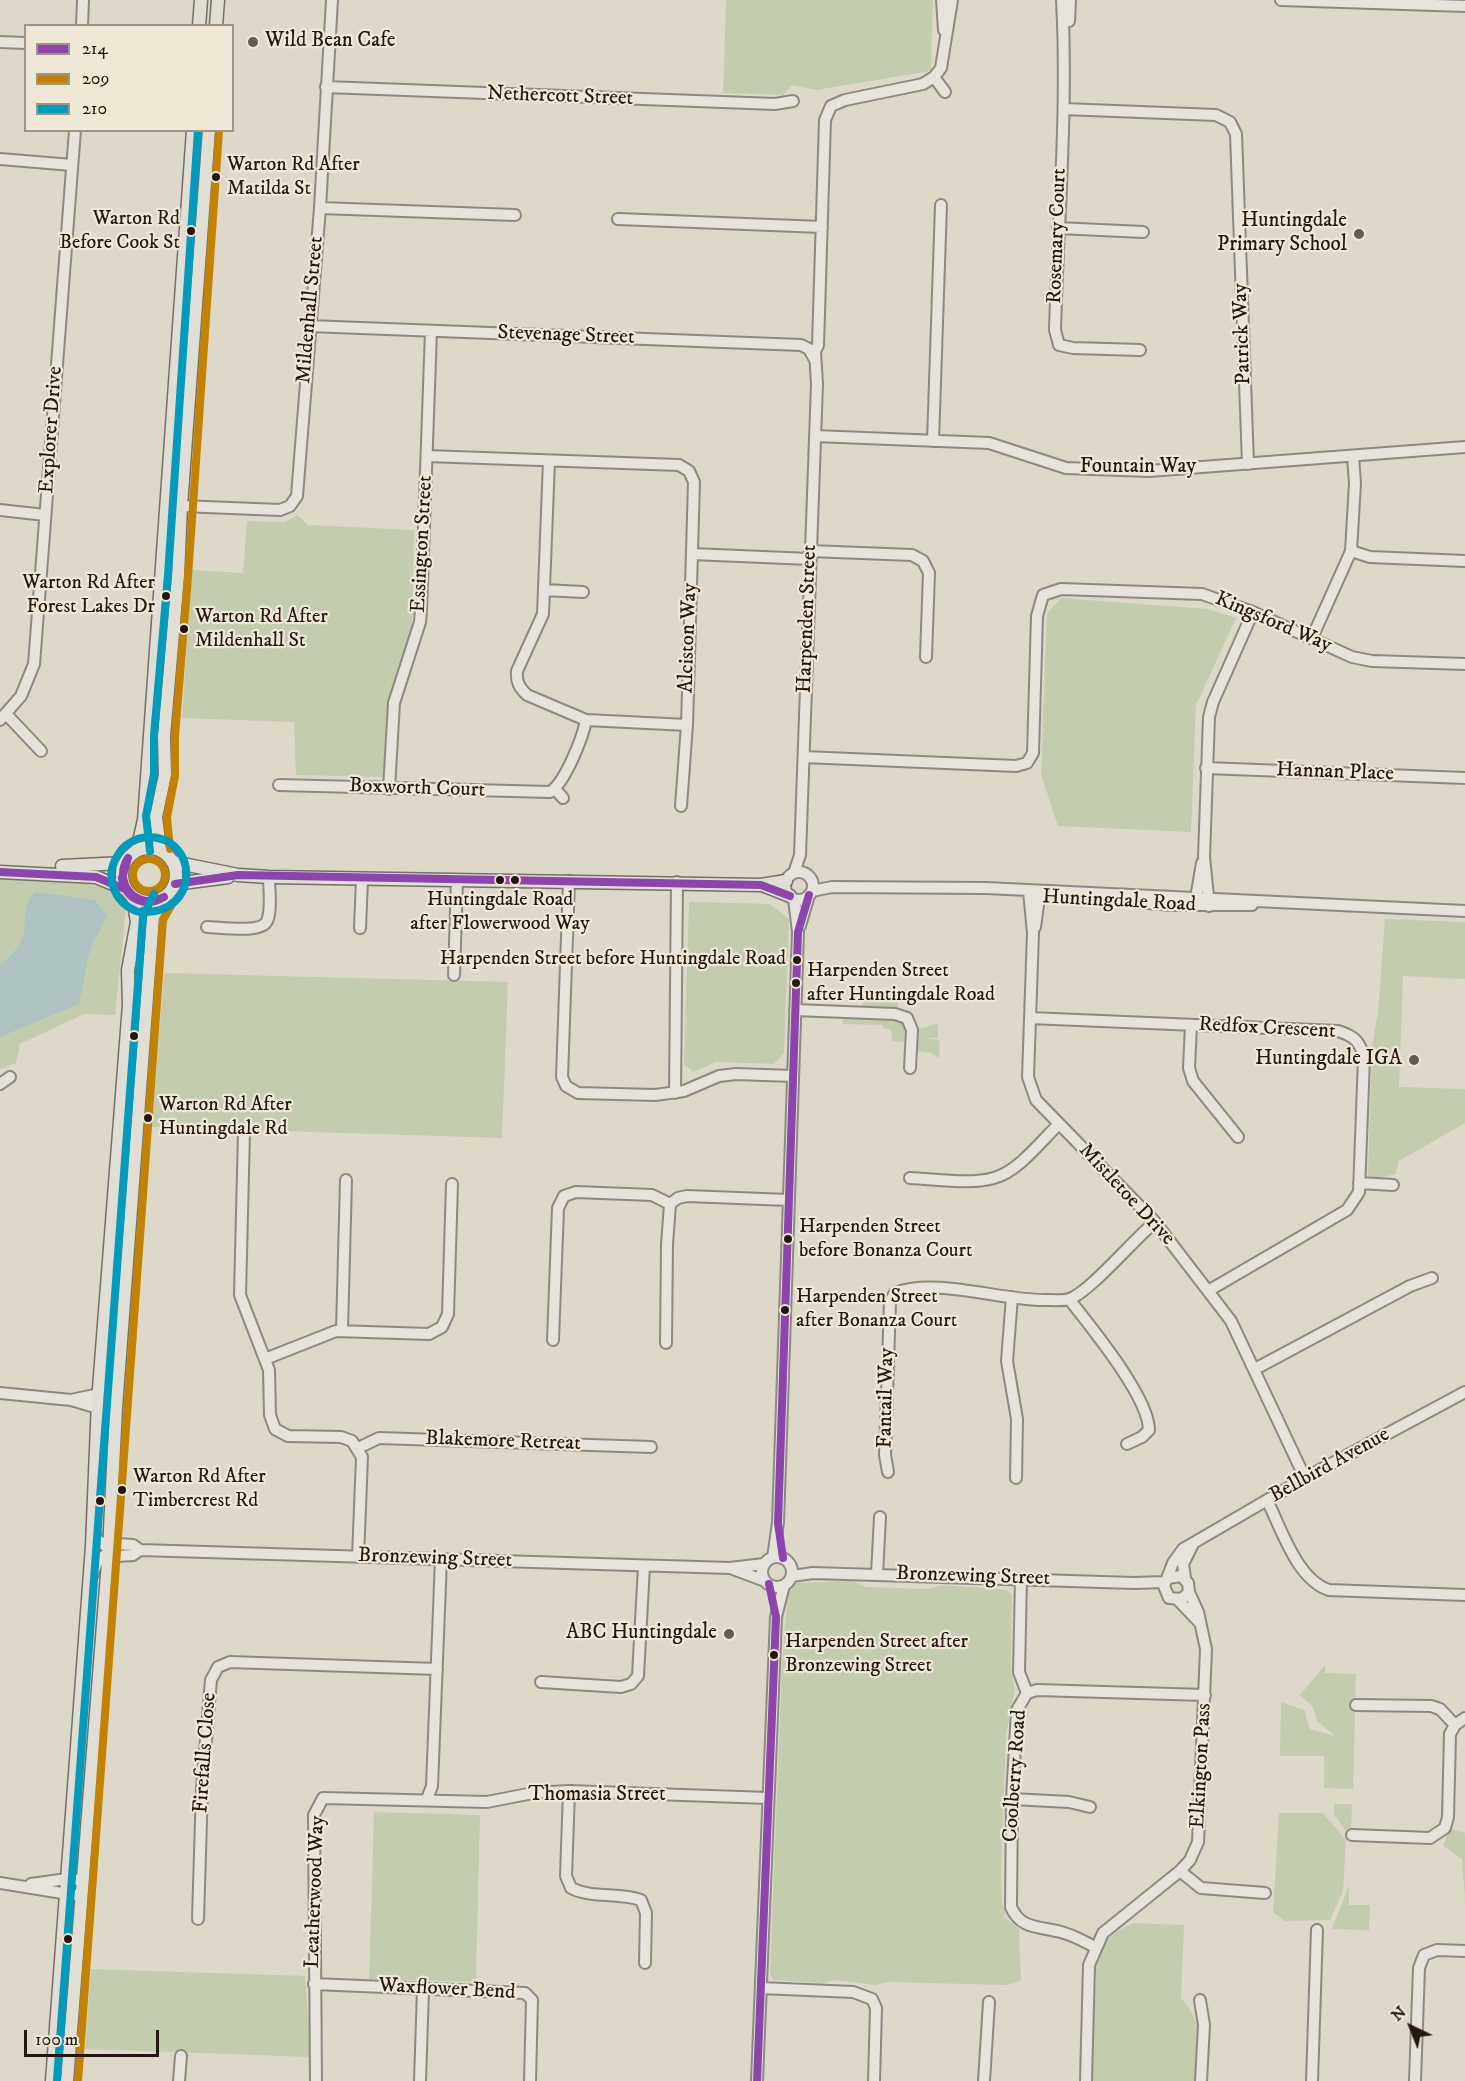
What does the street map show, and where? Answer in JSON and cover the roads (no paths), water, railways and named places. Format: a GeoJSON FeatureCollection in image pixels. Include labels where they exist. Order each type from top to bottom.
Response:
{"type":"FeatureCollection","features":[{"type":"Feature","properties":{"kind":"main road"},"geometry":{"type":"LineString","coordinates":[[199,24],[201,0]]}},
{"type":"Feature","properties":{"kind":"main road"},"geometry":{"type":"LineString","coordinates":[[216,24],[218,0]]}},
{"type":"Feature","properties":{"kind":"main road"},"geometry":{"type":"LineString","coordinates":[[52,2081],[92,1529],[99,1394],[129,1005],[128,970],[137,931],[129,894],[122,881],[124,863],[137,850],[146,796],[193,136],[208,137],[178,576],[164,736],[165,775],[156,817],[160,850]]}},
{"type":"Feature","properties":{"kind":"main road"},"geometry":{"type":"LineString","coordinates":[[137,850],[153,848],[160,850],[173,862],[183,866],[238,875],[269,877],[761,885],[790,877]]}},
{"type":"Feature","properties":{"kind":"main road"},"geometry":{"type":"LineString","coordinates":[[67,2081],[109,1549],[117,1402],[153,917],[175,884],[173,862]]}},
{"type":"Feature","properties":{"kind":"main road"},"geometry":{"type":"LineString","coordinates":[[0,865],[73,867],[124,863]]}},
{"type":"Feature","properties":{"kind":"main road"},"geometry":{"type":"LineString","coordinates":[[0,872],[96,877],[148,903],[163,899]]}},
{"type":"Feature","properties":{"kind":"main road"},"geometry":{"type":"LineString","coordinates":[[175,884],[238,875]]}},
{"type":"Feature","properties":{"kind":"main road"},"geometry":{"type":"LineString","coordinates":[[761,885],[792,898]]}},
{"type":"Feature","properties":{"kind":"street"},"geometry":{"type":"LineString","coordinates":[[82,24],[83,0]]}},
{"type":"Feature","properties":{"kind":"street"},"geometry":{"type":"LineString","coordinates":[[942,0],[946,36]]}},
{"type":"Feature","properties":{"kind":"street"},"geometry":{"type":"LineString","coordinates":[[945,92],[934,77],[945,56],[952,0]]}},
{"type":"Feature","properties":{"kind":"street","name":"Rosemary Court"},"geometry":{"type":"LineString","coordinates":[[1062,0],[1065,45],[1064,110],[1055,330],[1059,345],[1073,348],[1140,350]]}},
{"type":"Feature","properties":{"kind":"street","name":"Rosemary Court"},"geometry":{"type":"LineString","coordinates":[[1065,45],[1070,0]]}},
{"type":"Feature","properties":{"kind":"street"},"geometry":{"type":"LineString","coordinates":[[1284,0],[1465,6]]}},
{"type":"Feature","properties":{"kind":"street","name":"Mildenhall Street"},"geometry":{"type":"LineString","coordinates":[[181,506],[280,510],[290,506],[297,496],[320,208],[333,1]]}},
{"type":"Feature","properties":{"kind":"street"},"geometry":{"type":"LineString","coordinates":[[0,42],[24,43]]}},
{"type":"Feature","properties":{"kind":"street","name":"Harpenden Street"},"geometry":{"type":"LineString","coordinates":[[810,886],[800,855],[817,384],[815,360],[818,345],[825,120],[831,106],[845,100],[923,84],[934,77]]}},
{"type":"Feature","properties":{"kind":"street","name":"Nethercott Street"},"geometry":{"type":"LineString","coordinates":[[326,87],[775,104],[793,101]]}},
{"type":"Feature","properties":{"kind":"street","name":"Patrick Way"},"geometry":{"type":"LineString","coordinates":[[1064,110],[1216,115],[1230,122],[1236,134],[1248,464]]}},
{"type":"Feature","properties":{"kind":"street","name":"Explorer Drive"},"geometry":{"type":"LineString","coordinates":[[3,718],[21,696],[34,663],[75,132]]}},
{"type":"Feature","properties":{"kind":"street"},"geometry":{"type":"LineString","coordinates":[[0,159],[72,165]]}},
{"type":"Feature","properties":{"kind":"street"},"geometry":{"type":"LineString","coordinates":[[933,441],[941,205]]}},
{"type":"Feature","properties":{"kind":"street"},"geometry":{"type":"LineString","coordinates":[[320,208],[515,215]]}},
{"type":"Feature","properties":{"kind":"street"},"geometry":{"type":"LineString","coordinates":[[618,219],[822,226]]}},
{"type":"Feature","properties":{"kind":"street"},"geometry":{"type":"LineString","coordinates":[[1058,228],[1143,232]]}},
{"type":"Feature","properties":{"kind":"street","name":"Stevenage Street"},"geometry":{"type":"LineString","coordinates":[[309,326],[801,345],[809,349],[815,360]]}},
{"type":"Feature","properties":{"kind":"street","name":"Essington Street"},"geometry":{"type":"LineString","coordinates":[[389,789],[394,703],[420,622],[430,331]]}},
{"type":"Feature","properties":{"kind":"street","name":"Harpenden Street"},"geometry":{"type":"LineString","coordinates":[[817,384],[821,375],[821,351],[818,345]]}},
{"type":"Feature","properties":{"kind":"street","name":"Fountain Way"},"geometry":{"type":"LineString","coordinates":[[815,436],[989,443],[1082,470],[1149,471],[1465,447]]}},
{"type":"Feature","properties":{"kind":"street","name":"Alciston Way"},"geometry":{"type":"LineString","coordinates":[[427,456],[693,467],[687,725],[681,806]]}},
{"type":"Feature","properties":{"kind":"street"},"geometry":{"type":"LineString","coordinates":[[1312,638],[1351,551],[1355,483],[1353,456]]}},
{"type":"Feature","properties":{"kind":"street"},"geometry":{"type":"LineString","coordinates":[[549,461],[543,614],[517,671],[516,680],[520,688],[527,695],[586,720],[687,725]]}},
{"type":"Feature","properties":{"kind":"street"},"geometry":{"type":"LineString","coordinates":[[0,510],[45,515]]}},
{"type":"Feature","properties":{"kind":"street"},"geometry":{"type":"LineString","coordinates":[[1351,551],[1370,557],[1465,561]]}},
{"type":"Feature","properties":{"kind":"street"},"geometry":{"type":"LineString","coordinates":[[692,554],[912,555],[927,557],[929,573],[926,657]]}},
{"type":"Feature","properties":{"kind":"street","name":"Kingsford Way"},"geometry":{"type":"LineString","coordinates":[[804,758],[1016,766],[1027,763],[1033,753],[1037,616],[1041,591],[1061,589],[1202,594],[1253,612],[1352,657],[1372,661],[1465,664]]}},
{"type":"Feature","properties":{"kind":"street"},"geometry":{"type":"LineString","coordinates":[[544,590],[583,592]]}},
{"type":"Feature","properties":{"kind":"street"},"geometry":{"type":"LineString","coordinates":[[1209,902],[1204,857],[1209,717],[1213,702],[1253,612]]}},
{"type":"Feature","properties":{"kind":"street"},"geometry":{"type":"LineString","coordinates":[[3,718],[40,751]]}},
{"type":"Feature","properties":{"kind":"street"},"geometry":{"type":"LineString","coordinates":[[563,798],[555,789],[582,737],[586,720]]}},
{"type":"Feature","properties":{"kind":"street","name":"Hannan Place"},"geometry":{"type":"LineString","coordinates":[[1206,768],[1465,778]]}},
{"type":"Feature","properties":{"kind":"street","name":"Boxworth Court"},"geometry":{"type":"LineString","coordinates":[[279,785],[545,793],[555,789]]}},
{"type":"Feature","properties":{"kind":"street","name":"Harpenden Street"},"geometry":{"type":"LineString","coordinates":[[790,877],[800,855]]}},
{"type":"Feature","properties":{"kind":"street"},"geometry":{"type":"LineString","coordinates":[[1195,901],[1204,857]]}},
{"type":"Feature","properties":{"kind":"street"},"geometry":{"type":"LineString","coordinates":[[757,2081],[776,1617],[788,1581],[778,1561],[778,1523],[798,932],[792,898],[786,889],[790,877],[802,873],[810,886],[798,932]]}},
{"type":"Feature","properties":{"kind":"street"},"geometry":{"type":"LineString","coordinates":[[207,927],[254,928],[263,925],[268,919],[269,877]]}},
{"type":"Feature","properties":{"kind":"street"},"geometry":{"type":"LineString","coordinates":[[360,928],[362,879]]}},
{"type":"Feature","properties":{"kind":"street"},"geometry":{"type":"LineString","coordinates":[[454,975],[458,880]]}},
{"type":"Feature","properties":{"kind":"street"},"geometry":{"type":"LineString","coordinates":[[569,881],[562,1077],[566,1086],[578,1093],[675,1093],[719,1076],[736,1074],[793,1076]]}},
{"type":"Feature","properties":{"kind":"street"},"geometry":{"type":"LineString","coordinates":[[675,1093],[677,882]]}},
{"type":"Feature","properties":{"kind":"street"},"geometry":{"type":"LineString","coordinates":[[792,898],[802,899],[810,886]]}},
{"type":"Feature","properties":{"kind":"street","name":"Huntingdale Road"},"geometry":{"type":"LineString","coordinates":[[810,886],[972,890],[1209,902],[1465,911]]}},
{"type":"Feature","properties":{"kind":"street","name":"Mistletoe Drive"},"geometry":{"type":"LineString","coordinates":[[1035,894],[1028,1077],[1030,1089],[1036,1100],[1155,1222],[1231,1321],[1255,1369],[1302,1479]]}},
{"type":"Feature","properties":{"kind":"street"},"geometry":{"type":"LineString","coordinates":[[795,1010],[895,1014],[907,1018],[912,1030],[910,1068]]}},
{"type":"Feature","properties":{"kind":"street","name":"Redfox Crescent"},"geometry":{"type":"LineString","coordinates":[[1030,1018],[1338,1030],[1352,1035],[1361,1046],[1364,1058],[1359,1192],[1347,1209],[1208,1291]]}},
{"type":"Feature","properties":{"kind":"street"},"geometry":{"type":"LineString","coordinates":[[1191,1024],[1189,1068],[1192,1081],[1238,1137]]}},
{"type":"Feature","properties":{"kind":"street"},"geometry":{"type":"LineString","coordinates":[[0,1084],[10,1077]]}},
{"type":"Feature","properties":{"kind":"street"},"geometry":{"type":"LineString","coordinates":[[556,1094],[566,1086]]}},
{"type":"Feature","properties":{"kind":"street"},"geometry":{"type":"LineString","coordinates":[[910,1178],[984,1180],[996,1178],[1010,1170],[1059,1124]]}},
{"type":"Feature","properties":{"kind":"street"},"geometry":{"type":"LineString","coordinates":[[244,1132],[240,1295],[265,1359],[271,1383],[270,1414],[275,1429],[288,1436],[341,1437],[352,1441],[358,1448],[362,1457],[358,1557]]}},
{"type":"Feature","properties":{"kind":"street"},"geometry":{"type":"LineString","coordinates":[[342,1330],[346,1180]]}},
{"type":"Feature","properties":{"kind":"street"},"geometry":{"type":"LineString","coordinates":[[1359,1183],[1393,1185]]}},
{"type":"Feature","properties":{"kind":"street"},"geometry":{"type":"LineString","coordinates":[[265,1359],[342,1330],[429,1334],[442,1328],[448,1314],[452,1184]]}},
{"type":"Feature","properties":{"kind":"street"},"geometry":{"type":"LineString","coordinates":[[553,1340],[558,1208],[564,1196],[576,1192],[652,1195],[670,1204]]}},
{"type":"Feature","properties":{"kind":"street"},"geometry":{"type":"LineString","coordinates":[[670,1204],[687,1196],[789,1200]]}},
{"type":"Feature","properties":{"kind":"street"},"geometry":{"type":"LineString","coordinates":[[666,1343],[667,1234],[670,1204]]}},
{"type":"Feature","properties":{"kind":"street"},"geometry":{"type":"LineString","coordinates":[[1127,1444],[1142,1437],[1149,1430],[1149,1419],[1124,1374],[1069,1299],[1084,1290],[1155,1222]]}},
{"type":"Feature","properties":{"kind":"street"},"geometry":{"type":"LineString","coordinates":[[1255,1369],[1410,1286],[1432,1278]]}},
{"type":"Feature","properties":{"kind":"street","name":"Fantail Way"},"geometry":{"type":"LineString","coordinates":[[888,1472],[885,1455],[889,1314],[890,1302],[895,1293],[905,1288],[966,1290],[1033,1300],[1069,1299]]}},
{"type":"Feature","properties":{"kind":"street"},"geometry":{"type":"LineString","coordinates":[[1012,1297],[1007,1361],[1017,1419],[1016,1478]]}},
{"type":"Feature","properties":{"kind":"street","name":"Bellbird Avenue"},"geometry":{"type":"LineString","coordinates":[[1167,1580],[1178,1555],[1196,1541],[1302,1479],[1465,1392]]}},
{"type":"Feature","properties":{"kind":"street"},"geometry":{"type":"LineString","coordinates":[[0,1393],[71,1400],[98,1408],[117,1402]]}},
{"type":"Feature","properties":{"kind":"street"},"geometry":{"type":"LineString","coordinates":[[71,1400],[99,1394],[117,1402]]}},
{"type":"Feature","properties":{"kind":"street","name":"Blakemore Retreat"},"geometry":{"type":"LineString","coordinates":[[358,1448],[379,1438],[651,1447]]}},
{"type":"Feature","properties":{"kind":"street"},"geometry":{"type":"LineString","coordinates":[[1263,1503],[1271,1524],[1280,1531],[1308,1576],[1317,1586],[1329,1590],[1465,1595]]}},
{"type":"Feature","properties":{"kind":"street"},"geometry":{"type":"LineString","coordinates":[[877,1574],[880,1517]]}},
{"type":"Feature","properties":{"kind":"street"},"geometry":{"type":"LineString","coordinates":[[87,1594],[98,1561],[109,1549],[97,1539],[92,1529]]}},
{"type":"Feature","properties":{"kind":"street"},"geometry":{"type":"LineString","coordinates":[[1178,1600],[1189,1592],[1185,1578],[1185,1557],[1196,1541]]}},
{"type":"Feature","properties":{"kind":"street","name":"Bronzewing Street"},"geometry":{"type":"LineString","coordinates":[[109,1549],[122,1556],[140,1550],[730,1568],[778,1561],[813,1573],[1134,1583],[1167,1580]]}},
{"type":"Feature","properties":{"kind":"street"},"geometry":{"type":"LineString","coordinates":[[427,1799],[432,1786],[441,1559]]}},
{"type":"Feature","properties":{"kind":"street"},"geometry":{"type":"LineString","coordinates":[[776,1617],[767,1582],[762,1574],[778,1561]]}},
{"type":"Feature","properties":{"kind":"street"},"geometry":{"type":"LineString","coordinates":[[541,1682],[621,1687],[631,1684],[640,1668],[644,1566]]}},
{"type":"Feature","properties":{"kind":"street","name":"Bronzewing Street"},"geometry":{"type":"LineString","coordinates":[[730,1568],[767,1582]]}},
{"type":"Feature","properties":{"kind":"street","name":"Bronzewing Street"},"geometry":{"type":"LineString","coordinates":[[788,1581],[813,1573]]}},
{"type":"Feature","properties":{"kind":"street"},"geometry":{"type":"LineString","coordinates":[[1185,1578],[1178,1575],[1167,1580],[1166,1595],[1178,1600],[1199,1622]]}},
{"type":"Feature","properties":{"kind":"street"},"geometry":{"type":"LineString","coordinates":[[1021,1579],[1019,1672],[1027,1693]]}},
{"type":"Feature","properties":{"kind":"street"},"geometry":{"type":"LineString","coordinates":[[767,1582],[788,1581]]}},
{"type":"Feature","properties":{"kind":"street","name":"Bronzewing Street"},"geometry":{"type":"LineString","coordinates":[[1134,1583],[1166,1595]]}},
{"type":"Feature","properties":{"kind":"street","name":"Elkington Pass"},"geometry":{"type":"LineString","coordinates":[[1086,2081],[1089,1965],[1095,1947],[1103,1933],[1180,1871],[1194,1852],[1200,1833],[1206,1649],[1189,1592]]}},
{"type":"Feature","properties":{"kind":"street","name":"Firefalls Close"},"geometry":{"type":"LineString","coordinates":[[198,1919],[202,1788],[211,1680],[218,1667],[230,1662],[437,1669]]}},
{"type":"Feature","properties":{"kind":"street","name":"Coolberry Road"},"geometry":{"type":"LineString","coordinates":[[1095,1947],[1062,1932],[1026,1925],[1015,1916],[1010,1899],[1017,1710],[1027,1693],[1037,1690],[1205,1695]]}},
{"type":"Feature","properties":{"kind":"street"},"geometry":{"type":"LineString","coordinates":[[1356,1705],[1431,1706],[1440,1709],[1455,1725]]}},
{"type":"Feature","properties":{"kind":"street"},"geometry":{"type":"LineString","coordinates":[[1352,1835],[1430,1838],[1445,1828],[1448,1818],[1450,1734],[1455,1725],[1465,1718]]}},
{"type":"Feature","properties":{"kind":"street"},"geometry":{"type":"LineString","coordinates":[[569,1791],[566,1876],[571,1888],[583,1894],[630,1896],[641,1900],[646,1912],[645,1963]]}},
{"type":"Feature","properties":{"kind":"street","name":"Thomasia Street"},"geometry":{"type":"LineString","coordinates":[[427,1799],[487,1802],[533,1793],[569,1791],[768,1798]]}},
{"type":"Feature","properties":{"kind":"street","name":"Leatherwood Way"},"geometry":{"type":"LineString","coordinates":[[316,2081],[318,2052],[314,1984],[314,1815],[323,1798],[427,1799]]}},
{"type":"Feature","properties":{"kind":"street"},"geometry":{"type":"LineString","coordinates":[[1012,1799],[1069,1802],[1090,1807]]}},
{"type":"Feature","properties":{"kind":"street"},"geometry":{"type":"LineString","coordinates":[[1180,1871],[1201,1888],[1265,1893]]}},
{"type":"Feature","properties":{"kind":"street"},"geometry":{"type":"LineString","coordinates":[[25,1885],[82,1880]]}},
{"type":"Feature","properties":{"kind":"street"},"geometry":{"type":"LineString","coordinates":[[0,1883],[25,1885],[66,1895],[81,1896]]}},
{"type":"Feature","properties":{"kind":"street"},"geometry":{"type":"LineString","coordinates":[[1312,2081],[1317,1930]]}},
{"type":"Feature","properties":{"kind":"street"},"geometry":{"type":"LineString","coordinates":[[1415,2081],[1419,1968],[1424,1955],[1437,1950],[1465,1951]]}},
{"type":"Feature","properties":{"kind":"street","name":"Waxflower Bend"},"geometry":{"type":"LineString","coordinates":[[314,1984],[525,1993],[532,2000],[530,2081]]}},
{"type":"Feature","properties":{"kind":"street"},"geometry":{"type":"LineString","coordinates":[[761,1988],[853,1992],[872,1999],[876,2008],[874,2081]]}},
{"type":"Feature","properties":{"kind":"street"},"geometry":{"type":"LineString","coordinates":[[420,2081],[423,1990]]}},
{"type":"Feature","properties":{"kind":"street"},"geometry":{"type":"LineString","coordinates":[[1200,2000],[1204,2025],[1202,2081]]}},
{"type":"Feature","properties":{"kind":"street"},"geometry":{"type":"LineString","coordinates":[[984,2081],[989,2002]]}},
{"type":"Feature","properties":{"kind":"street"},"geometry":{"type":"LineString","coordinates":[[179,2081],[181,2056]]}},
{"type":"Feature","properties":{"kind":"place","name":"Wild Bean Cafe"},"geometry":{"type":"Point","coordinates":[253,42]}},
{"type":"Feature","properties":{"kind":"place","name":"Warton Rd After Matilda St"},"geometry":{"type":"Point","coordinates":[216,177]}},
{"type":"Feature","properties":{"kind":"place","name":"Warton Rd Before Cook St"},"geometry":{"type":"Point","coordinates":[191,231]}},
{"type":"Feature","properties":{"kind":"place","name":"Huntingdale Primary School"},"geometry":{"type":"Point","coordinates":[1359,234]}},
{"type":"Feature","properties":{"kind":"place","name":"Warton Rd After Forest Lakes Dr"},"geometry":{"type":"Point","coordinates":[166,596]}},
{"type":"Feature","properties":{"kind":"place","name":"Warton Rd After Mildenhall St"},"geometry":{"type":"Point","coordinates":[184,629]}},
{"type":"Feature","properties":{"kind":"place","name":"Huntingdale Road after Flowerwood Way"},"geometry":{"type":"Point","coordinates":[500,880]}},
{"type":"Feature","properties":{"kind":"place","name":"Harpenden Street before Huntingdale Road"},"geometry":{"type":"Point","coordinates":[797,960]}},
{"type":"Feature","properties":{"kind":"place","name":"Harpenden Street after Huntingdale Road"},"geometry":{"type":"Point","coordinates":[796,983]}},
{"type":"Feature","properties":{"kind":"place","name":"Huntingdale IGA"},"geometry":{"type":"Point","coordinates":[1414,1060]}},
{"type":"Feature","properties":{"kind":"place","name":"Warton Rd After Huntingdale Rd"},"geometry":{"type":"Point","coordinates":[148,1118]}},
{"type":"Feature","properties":{"kind":"place","name":"Harpenden Street before Bonanza Court"},"geometry":{"type":"Point","coordinates":[788,1239]}},
{"type":"Feature","properties":{"kind":"place","name":"Harpenden Street after Bonanza Court"},"geometry":{"type":"Point","coordinates":[785,1310]}},
{"type":"Feature","properties":{"kind":"place","name":"Warton Rd After Timbercrest Rd"},"geometry":{"type":"Point","coordinates":[122,1490]}},
{"type":"Feature","properties":{"kind":"place","name":"ABC Huntingdale"},"geometry":{"type":"Point","coordinates":[729,1634]}},
{"type":"Feature","properties":{"kind":"place","name":"Harpenden Street after Bronzewing Street"},"geometry":{"type":"Point","coordinates":[774,1655]}}]}
